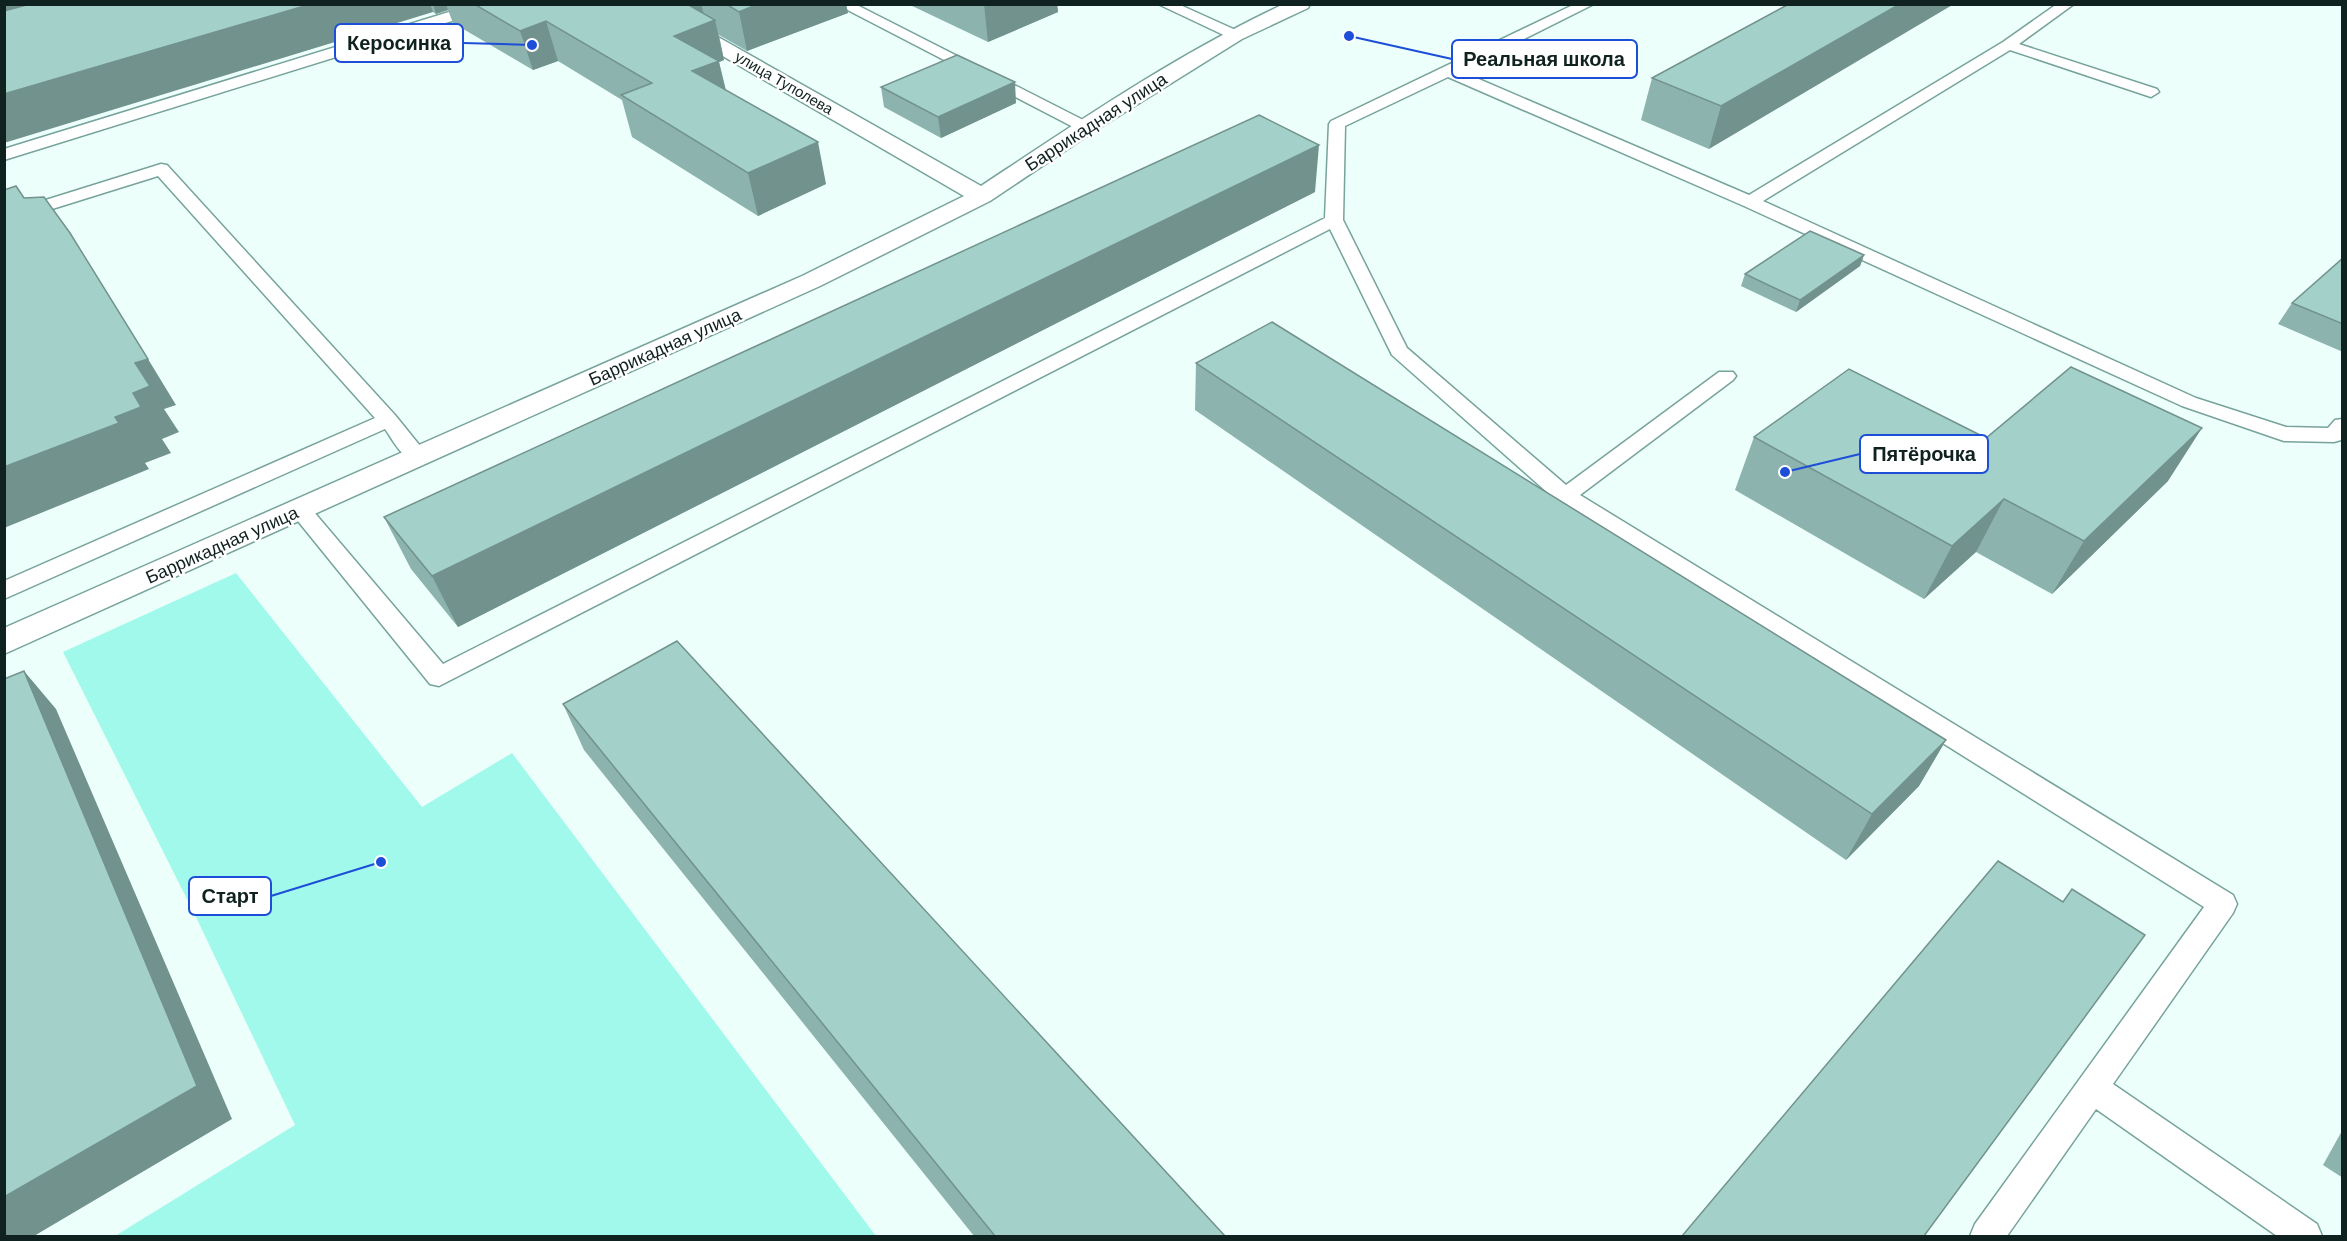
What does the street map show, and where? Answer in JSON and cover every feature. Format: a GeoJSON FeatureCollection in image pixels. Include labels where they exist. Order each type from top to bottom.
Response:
{"type":"FeatureCollection","features":[{"type":"Feature","properties":{"kind":"street","name":"Баррикадная улица"},"geometry":{"type":"LineString","coordinates":[[4,642],[812,281],[982,196],[1086,127],[1234,35],[1298,5]]}},
{"type":"Feature","properties":{"kind":"street","name":"улица Туполева"},"geometry":{"type":"LineString","coordinates":[[665,24],[688,28],[982,196]]}},
{"type":"Feature","properties":{"kind":"lane"},"geometry":{"type":"LineString","coordinates":[[4,155],[492,4]]}},
{"type":"Feature","properties":{"kind":"lane"},"geometry":{"type":"LineString","coordinates":[[843,4],[1086,127]]}},
{"type":"Feature","properties":{"kind":"lane"},"geometry":{"type":"LineString","coordinates":[[1165,4],[1234,35]]}},
{"type":"Feature","properties":{"kind":"lane"},"geometry":{"type":"LineString","coordinates":[[1587,4],[1337,124],[1334,220],[1399,351],[1565,496],[2223,904],[1987,1236]]}},
{"type":"Feature","properties":{"kind":"lane"},"geometry":{"type":"LineString","coordinates":[[1750,202],[2008,45],[2067,4]]}},
{"type":"Feature","properties":{"kind":"lane"},"geometry":{"type":"LineString","coordinates":[[688,28],[710,20]]}},
{"type":"Feature","properties":{"kind":"lane"},"geometry":{"type":"LineString","coordinates":[[2008,45],[2151,92]]}},
{"type":"Feature","properties":{"kind":"lane"},"geometry":{"type":"LineString","coordinates":[[1448,71],[1750,202],[2189,402],[2284,434],[2334,435],[2343,425]]}},
{"type":"Feature","properties":{"kind":"lane"},"geometry":{"type":"LineString","coordinates":[[4,219],[161,169],[388,420],[418,457]]}},
{"type":"Feature","properties":{"kind":"lane"},"geometry":{"type":"LineString","coordinates":[[300,510],[439,677],[1334,220]]}},
{"type":"Feature","properties":{"kind":"lane"},"geometry":{"type":"LineString","coordinates":[[1565,496],[1726,376]]}},
{"type":"Feature","properties":{"kind":"lane"},"geometry":{"type":"LineString","coordinates":[[4,591],[388,420]]}},
{"type":"Feature","properties":{"kind":"lane"},"geometry":{"type":"LineString","coordinates":[[2092,1088],[2305,1236]]}},
{"type":"Feature","properties":{"kind":"shaded area"},"geometry":{"type":"Polygon","coordinates":[[[236,573],[422,807],[512,753],[876,1236],[115,1236],[295,1125],[196,917],[63,652],[236,573]]]}},
{"type":"Feature","properties":{"kind":"building"},"geometry":{"type":"Polygon","coordinates":[[[30,4],[311,4],[4,94],[4,11],[30,4]]]}},
{"type":"Feature","properties":{"kind":"building"},"geometry":{"type":"Polygon","coordinates":[[[474,4],[687,4],[715,20],[674,36],[719,61],[692,71],[818,142],[748,173],[621,95],[652,83],[546,21],[520,31],[474,4]]]}},
{"type":"Feature","properties":{"kind":"building"},"geometry":{"type":"Polygon","coordinates":[[[726,4],[758,4],[739,12],[726,4]]]}},
{"type":"Feature","properties":{"kind":"building"},"geometry":{"type":"Polygon","coordinates":[[[1789,4],[1900,4],[1721,106],[1652,78],[1789,4]]]}},
{"type":"Feature","properties":{"kind":"building"},"geometry":{"type":"Polygon","coordinates":[[[957,55],[1015,82],[938,117],[881,87],[957,55]]]}},
{"type":"Feature","properties":{"kind":"building"},"geometry":{"type":"Polygon","coordinates":[[[1259,115],[1319,145],[432,576],[384,517],[1259,115]]]}},
{"type":"Feature","properties":{"kind":"building"},"geometry":{"type":"Polygon","coordinates":[[[16,186],[24,198],[44,197],[70,233],[148,359],[135,363],[150,386],[133,393],[141,407],[115,417],[119,423],[4,467],[4,190],[16,186]]]}},
{"type":"Feature","properties":{"kind":"building"},"geometry":{"type":"Polygon","coordinates":[[[1810,231],[1864,255],[1800,300],[1745,274],[1810,231]]]}},
{"type":"Feature","properties":{"kind":"building"},"geometry":{"type":"Polygon","coordinates":[[[2343,258],[2343,324],[2292,303],[2343,258]]]}},
{"type":"Feature","properties":{"kind":"building"},"geometry":{"type":"Polygon","coordinates":[[[1272,322],[1946,740],[1872,814],[1196,363],[1272,322]]]}},
{"type":"Feature","properties":{"kind":"building"},"geometry":{"type":"Polygon","coordinates":[[[2071,367],[2202,428],[2084,541],[2004,499],[1952,546],[1754,437],[1849,369],[1986,438],[2071,367]]]}},
{"type":"Feature","properties":{"kind":"building"},"geometry":{"type":"Polygon","coordinates":[[[677,641],[1225,1236],[995,1236],[563,704],[677,641]]]}},
{"type":"Feature","properties":{"kind":"building"},"geometry":{"type":"Polygon","coordinates":[[[24,671],[197,1086],[4,1197],[4,679],[24,671]]]}},
{"type":"Feature","properties":{"kind":"building"},"geometry":{"type":"Polygon","coordinates":[[[1998,861],[2063,902],[2072,889],[2145,935],[1924,1236],[1682,1236],[1998,861]]]}},
{"type":"Feature","properties":{"kind":"place","name":"Реальная школа"},"geometry":{"type":"Point","coordinates":[1349,36]}},
{"type":"Feature","properties":{"kind":"place","name":"Керосинка"},"geometry":{"type":"Point","coordinates":[532,45]}},
{"type":"Feature","properties":{"kind":"place","name":"Пятёрочка"},"geometry":{"type":"Point","coordinates":[1785,472]}},
{"type":"Feature","properties":{"kind":"place","name":"Старт"},"geometry":{"type":"Point","coordinates":[381,862]}}]}
